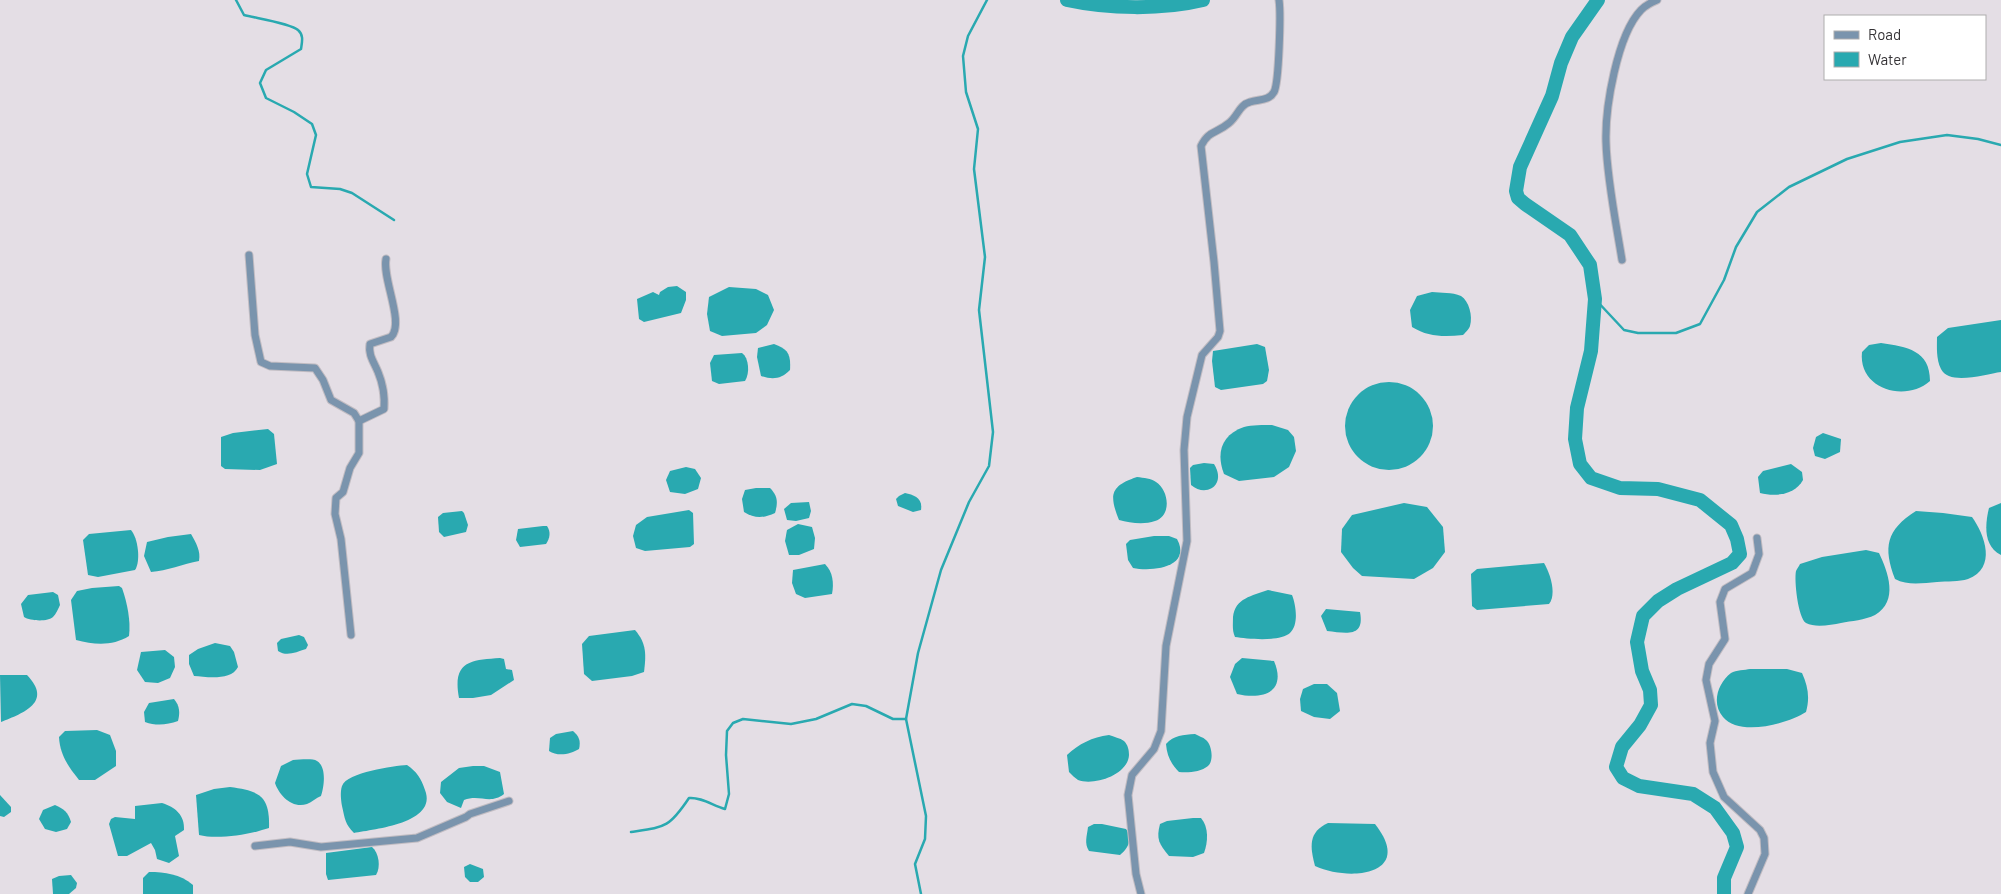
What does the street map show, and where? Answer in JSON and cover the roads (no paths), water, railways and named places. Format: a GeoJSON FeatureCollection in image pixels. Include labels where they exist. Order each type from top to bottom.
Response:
{"type":"FeatureCollection","features":[{"type":"Feature","properties":{"kind":"street"},"geometry":{"type":"LineString","coordinates":[[1622,260],[1606,142],[1609,92],[1621,47],[1631,24],[1641,9],[1657,0]]}},
{"type":"Feature","properties":{"kind":"street"},"geometry":{"type":"LineString","coordinates":[[1141,894],[1136,874],[1128,795],[1132,776],[1154,749],[1161,731],[1166,646],[1187,541],[1184,450],[1187,417],[1202,355],[1218,338],[1220,330],[1201,146],[1206,136],[1232,121],[1241,106],[1250,102],[1267,99],[1274,91],[1280,34],[1280,1]]}},
{"type":"Feature","properties":{"kind":"street"},"geometry":{"type":"LineString","coordinates":[[249,255],[255,335],[261,362],[270,366],[315,368],[323,380],[331,400],[354,413],[359,421],[359,453],[350,468],[344,492],[336,498],[335,514],[341,539],[351,635]]}},
{"type":"Feature","properties":{"kind":"street"},"geometry":{"type":"LineString","coordinates":[[359,421],[384,408],[383,385],[370,356],[369,348],[370,344],[391,337],[396,328],[386,270],[386,259]]}},
{"type":"Feature","properties":{"kind":"street"},"geometry":{"type":"LineString","coordinates":[[1748,894],[1765,854],[1764,838],[1760,830],[1724,797],[1713,772],[1710,743],[1714,721],[1706,680],[1709,664],[1725,639],[1720,602],[1725,589],[1752,573],[1759,554],[1756,538]]}},
{"type":"Feature","properties":{"kind":"street"},"geometry":{"type":"LineString","coordinates":[[255,846],[290,842],[320,847],[417,838],[470,814],[508,801]]}},
{"type":"Feature","properties":{"kind":"water"},"geometry":{"type":"Polygon","coordinates":[[[677,286],[686,292],[686,300],[681,313],[644,322],[639,319],[637,299],[653,292],[659,295],[660,292],[668,287],[677,286]]]}},
{"type":"Feature","properties":{"kind":"water"},"geometry":{"type":"Polygon","coordinates":[[[729,287],[756,289],[768,295],[774,310],[767,325],[756,333],[722,336],[710,331],[707,314],[709,297],[729,287]]]}},
{"type":"Feature","properties":{"kind":"water"},"geometry":{"type":"Polygon","coordinates":[[[1432,292],[1450,293],[1464,298],[1470,309],[1471,322],[1463,335],[1436,336],[1412,327],[1410,310],[1417,296],[1432,292]]]}},
{"type":"Feature","properties":{"kind":"water"},"geometry":{"type":"Polygon","coordinates":[[[2001,320],[2001,372],[1968,378],[1952,377],[1945,374],[1938,361],[1937,337],[1948,328],[2001,320]]]}},
{"type":"Feature","properties":{"kind":"water"},"geometry":{"type":"Polygon","coordinates":[[[1881,343],[1900,346],[1921,356],[1929,371],[1930,381],[1920,388],[1908,391],[1885,389],[1875,383],[1867,375],[1863,365],[1862,352],[1869,345],[1881,343]]]}},
{"type":"Feature","properties":{"kind":"water"},"geometry":{"type":"Polygon","coordinates":[[[774,344],[783,348],[788,353],[790,370],[777,378],[761,376],[757,357],[758,348],[774,344]]]}},
{"type":"Feature","properties":{"kind":"water"},"geometry":{"type":"Polygon","coordinates":[[[1257,344],[1265,347],[1269,370],[1267,381],[1263,384],[1221,390],[1215,387],[1212,361],[1213,351],[1257,344]]]}},
{"type":"Feature","properties":{"kind":"water"},"geometry":{"type":"Polygon","coordinates":[[[742,353],[746,358],[748,366],[748,374],[745,381],[719,384],[712,381],[710,363],[714,355],[742,353]]]}},
{"type":"Feature","properties":{"kind":"water"},"geometry":{"type":"Polygon","coordinates":[[[1389,382],[1406,385],[1414,389],[1426,401],[1430,409],[1433,426],[1430,443],[1426,451],[1414,463],[1406,467],[1389,470],[1372,467],[1364,463],[1352,451],[1348,443],[1345,426],[1348,409],[1352,401],[1364,389],[1372,385],[1389,382]]]}},
{"type":"Feature","properties":{"kind":"water"},"geometry":{"type":"Polygon","coordinates":[[[1272,425],[1288,430],[1294,437],[1296,451],[1289,467],[1274,477],[1239,481],[1224,474],[1221,452],[1225,440],[1236,430],[1244,427],[1272,425]]]}},
{"type":"Feature","properties":{"kind":"water"},"geometry":{"type":"Polygon","coordinates":[[[268,429],[274,434],[277,464],[260,470],[225,469],[221,466],[221,437],[233,433],[268,429]]]}},
{"type":"Feature","properties":{"kind":"water"},"geometry":{"type":"Polygon","coordinates":[[[1823,433],[1841,439],[1840,452],[1825,459],[1815,456],[1813,448],[1816,437],[1823,433]]]}},
{"type":"Feature","properties":{"kind":"water"},"geometry":{"type":"Polygon","coordinates":[[[1214,464],[1217,471],[1218,478],[1216,483],[1208,490],[1197,489],[1191,485],[1190,468],[1193,465],[1214,464]]]}},
{"type":"Feature","properties":{"kind":"water"},"geometry":{"type":"Polygon","coordinates":[[[1791,464],[1802,472],[1803,480],[1795,489],[1778,495],[1760,493],[1758,477],[1763,471],[1791,464]]]}},
{"type":"Feature","properties":{"kind":"water"},"geometry":{"type":"Polygon","coordinates":[[[686,467],[695,469],[701,478],[698,489],[685,494],[670,492],[666,480],[670,471],[686,467]]]}},
{"type":"Feature","properties":{"kind":"water"},"geometry":{"type":"Polygon","coordinates":[[[1137,477],[1154,481],[1164,491],[1167,503],[1166,509],[1164,514],[1155,521],[1137,523],[1119,520],[1114,504],[1114,492],[1121,484],[1137,477]]]}},
{"type":"Feature","properties":{"kind":"water"},"geometry":{"type":"Polygon","coordinates":[[[770,488],[773,491],[777,500],[775,513],[760,517],[744,512],[742,499],[745,490],[770,488]]]}},
{"type":"Feature","properties":{"kind":"water"},"geometry":{"type":"Polygon","coordinates":[[[905,493],[915,496],[919,500],[921,510],[913,512],[898,506],[896,499],[905,493]]]}},
{"type":"Feature","properties":{"kind":"water"},"geometry":{"type":"Polygon","coordinates":[[[809,502],[811,511],[809,518],[796,521],[787,520],[784,509],[791,503],[809,502]]]}},
{"type":"Feature","properties":{"kind":"water"},"geometry":{"type":"Polygon","coordinates":[[[1404,503],[1427,507],[1443,527],[1445,552],[1433,568],[1414,579],[1362,576],[1353,568],[1341,552],[1342,529],[1352,515],[1404,503]]]}},
{"type":"Feature","properties":{"kind":"water"},"geometry":{"type":"Polygon","coordinates":[[[2001,503],[2001,555],[1991,546],[1986,528],[1989,508],[2001,503]]]}},
{"type":"Feature","properties":{"kind":"water"},"geometry":{"type":"Polygon","coordinates":[[[689,510],[693,513],[694,544],[690,547],[645,551],[636,548],[633,536],[636,525],[647,517],[689,510]]]}},
{"type":"Feature","properties":{"kind":"water"},"geometry":{"type":"Polygon","coordinates":[[[462,511],[468,525],[466,532],[444,537],[439,532],[438,517],[443,513],[462,511]]]}},
{"type":"Feature","properties":{"kind":"water"},"geometry":{"type":"Polygon","coordinates":[[[1916,511],[1972,517],[1981,533],[1986,551],[1983,567],[1977,574],[1961,581],[1905,583],[1895,579],[1889,558],[1888,548],[1890,540],[1898,525],[1916,511]]]}},
{"type":"Feature","properties":{"kind":"water"},"geometry":{"type":"Polygon","coordinates":[[[798,524],[812,527],[815,538],[814,549],[799,555],[789,555],[785,541],[787,530],[798,524]]]}},
{"type":"Feature","properties":{"kind":"water"},"geometry":{"type":"Polygon","coordinates":[[[547,526],[549,533],[546,544],[520,547],[516,540],[518,529],[547,526]]]}},
{"type":"Feature","properties":{"kind":"water"},"geometry":{"type":"Polygon","coordinates":[[[131,530],[138,550],[138,561],[135,570],[98,577],[88,575],[83,540],[89,534],[131,530]]]}},
{"type":"Feature","properties":{"kind":"water"},"geometry":{"type":"Polygon","coordinates":[[[191,534],[199,550],[199,561],[151,572],[144,556],[147,542],[191,534]]]}},
{"type":"Feature","properties":{"kind":"water"},"geometry":{"type":"Polygon","coordinates":[[[1154,536],[1169,536],[1177,539],[1180,548],[1179,556],[1175,562],[1168,566],[1150,569],[1133,568],[1128,560],[1126,544],[1130,540],[1154,536]]]}},
{"type":"Feature","properties":{"kind":"water"},"geometry":{"type":"Polygon","coordinates":[[[1866,550],[1879,553],[1886,569],[1889,594],[1887,602],[1882,609],[1875,615],[1867,618],[1833,625],[1823,626],[1806,623],[1801,614],[1796,590],[1796,571],[1800,564],[1822,557],[1866,550]]]}},
{"type":"Feature","properties":{"kind":"water"},"geometry":{"type":"Polygon","coordinates":[[[1544,563],[1553,589],[1549,604],[1477,610],[1472,606],[1471,574],[1477,569],[1544,563]]]}},
{"type":"Feature","properties":{"kind":"water"},"geometry":{"type":"Polygon","coordinates":[[[825,564],[832,578],[832,594],[805,598],[796,594],[792,583],[793,570],[825,564]]]}},
{"type":"Feature","properties":{"kind":"water"},"geometry":{"type":"Polygon","coordinates":[[[119,586],[122,588],[127,605],[129,636],[117,642],[104,644],[76,640],[71,600],[77,591],[119,586]]]}},
{"type":"Feature","properties":{"kind":"water"},"geometry":{"type":"Polygon","coordinates":[[[1268,590],[1292,595],[1296,615],[1293,629],[1285,636],[1272,639],[1235,637],[1233,617],[1237,606],[1250,596],[1268,590]]]}},
{"type":"Feature","properties":{"kind":"water"},"geometry":{"type":"Polygon","coordinates":[[[53,592],[58,595],[60,605],[51,619],[39,620],[24,617],[21,604],[28,595],[53,592]]]}},
{"type":"Feature","properties":{"kind":"water"},"geometry":{"type":"Polygon","coordinates":[[[1326,609],[1360,612],[1360,626],[1357,630],[1347,633],[1327,631],[1321,616],[1326,609]]]}},
{"type":"Feature","properties":{"kind":"water"},"geometry":{"type":"Polygon","coordinates":[[[635,630],[644,645],[644,672],[632,676],[592,681],[584,674],[582,644],[589,636],[635,630]]]}},
{"type":"Feature","properties":{"kind":"water"},"geometry":{"type":"Polygon","coordinates":[[[299,635],[304,637],[308,645],[306,649],[288,654],[278,651],[277,643],[281,639],[299,635]]]}},
{"type":"Feature","properties":{"kind":"water"},"geometry":{"type":"Polygon","coordinates":[[[215,643],[230,646],[234,652],[238,667],[235,671],[224,676],[194,676],[189,664],[189,655],[198,649],[215,643]]]}},
{"type":"Feature","properties":{"kind":"water"},"geometry":{"type":"Polygon","coordinates":[[[165,650],[174,657],[175,667],[170,678],[158,683],[145,682],[137,670],[141,652],[165,650]]]}},
{"type":"Feature","properties":{"kind":"water"},"geometry":{"type":"Polygon","coordinates":[[[1242,658],[1274,661],[1277,672],[1275,687],[1264,694],[1256,696],[1237,694],[1230,677],[1235,664],[1242,658]]]}},
{"type":"Feature","properties":{"kind":"water"},"geometry":{"type":"Polygon","coordinates":[[[504,659],[506,669],[512,670],[514,680],[491,695],[459,698],[458,676],[466,665],[480,660],[504,659]]]}},
{"type":"Feature","properties":{"kind":"water"},"geometry":{"type":"Polygon","coordinates":[[[1750,669],[1787,669],[1802,673],[1808,692],[1806,712],[1787,721],[1763,726],[1740,726],[1730,723],[1719,712],[1717,706],[1720,688],[1726,677],[1731,673],[1750,669]]]}},
{"type":"Feature","properties":{"kind":"water"},"geometry":{"type":"Polygon","coordinates":[[[0,675],[27,675],[37,692],[36,699],[26,710],[1,722],[0,675]]]}},
{"type":"Feature","properties":{"kind":"water"},"geometry":{"type":"Polygon","coordinates":[[[1314,684],[1327,684],[1337,693],[1340,711],[1330,719],[1314,717],[1301,711],[1300,699],[1303,689],[1314,684]]]}},
{"type":"Feature","properties":{"kind":"water"},"geometry":{"type":"Polygon","coordinates":[[[174,699],[179,710],[178,721],[162,724],[145,722],[144,712],[149,703],[174,699]]]}},
{"type":"Feature","properties":{"kind":"water"},"geometry":{"type":"Polygon","coordinates":[[[97,730],[110,735],[116,751],[116,766],[95,780],[79,780],[65,760],[59,737],[65,731],[97,730]]]}},
{"type":"Feature","properties":{"kind":"water"},"geometry":{"type":"Polygon","coordinates":[[[573,731],[579,739],[579,749],[564,754],[556,754],[549,751],[550,738],[556,734],[573,731]]]}},
{"type":"Feature","properties":{"kind":"water"},"geometry":{"type":"Polygon","coordinates":[[[1195,734],[1205,739],[1210,745],[1212,757],[1210,764],[1198,771],[1179,772],[1170,760],[1166,744],[1176,737],[1195,734]]]}},
{"type":"Feature","properties":{"kind":"water"},"geometry":{"type":"Polygon","coordinates":[[[1109,735],[1122,740],[1127,746],[1129,755],[1123,768],[1117,773],[1101,780],[1078,780],[1069,772],[1067,755],[1086,742],[1097,737],[1109,735]]]}},
{"type":"Feature","properties":{"kind":"water"},"geometry":{"type":"Polygon","coordinates":[[[293,760],[315,760],[322,768],[324,783],[321,796],[307,804],[296,805],[291,803],[283,796],[275,783],[281,766],[293,760]]]}},
{"type":"Feature","properties":{"kind":"water"},"geometry":{"type":"Polygon","coordinates":[[[407,765],[418,776],[425,790],[427,801],[422,810],[414,817],[402,822],[354,833],[345,818],[341,799],[342,786],[346,781],[361,773],[407,765]]]}},
{"type":"Feature","properties":{"kind":"water"},"geometry":{"type":"Polygon","coordinates":[[[484,766],[500,772],[504,794],[494,799],[470,798],[464,800],[461,808],[447,802],[440,793],[441,782],[459,768],[484,766]]]}},
{"type":"Feature","properties":{"kind":"water"},"geometry":{"type":"Polygon","coordinates":[[[230,787],[248,790],[261,797],[267,808],[269,828],[234,836],[215,837],[199,835],[196,795],[214,789],[230,787]]]}},
{"type":"Feature","properties":{"kind":"water"},"geometry":{"type":"Polygon","coordinates":[[[0,795],[11,807],[11,812],[4,817],[0,816],[0,795]]]}},
{"type":"Feature","properties":{"kind":"water"},"geometry":{"type":"Polygon","coordinates":[[[162,803],[175,809],[183,820],[184,830],[175,836],[179,856],[169,863],[157,859],[151,843],[127,856],[118,856],[109,824],[111,819],[115,817],[135,819],[135,806],[162,803]]]}},
{"type":"Feature","properties":{"kind":"water"},"geometry":{"type":"Polygon","coordinates":[[[55,805],[65,811],[71,822],[67,829],[56,832],[45,829],[39,819],[43,810],[55,805]]]}},
{"type":"Feature","properties":{"kind":"water"},"geometry":{"type":"Polygon","coordinates":[[[1201,818],[1207,830],[1204,853],[1193,857],[1169,856],[1159,841],[1160,824],[1167,821],[1201,818]]]}},
{"type":"Feature","properties":{"kind":"water"},"geometry":{"type":"Polygon","coordinates":[[[1328,823],[1375,824],[1385,841],[1387,854],[1383,864],[1373,870],[1360,873],[1329,871],[1315,866],[1312,841],[1317,831],[1328,823]]]}},
{"type":"Feature","properties":{"kind":"water"},"geometry":{"type":"Polygon","coordinates":[[[1094,824],[1126,829],[1129,840],[1123,853],[1120,855],[1089,851],[1086,842],[1088,827],[1094,824]]]}},
{"type":"Feature","properties":{"kind":"water"},"geometry":{"type":"Polygon","coordinates":[[[372,847],[378,860],[376,875],[328,880],[326,874],[326,853],[372,847]]]}},
{"type":"Feature","properties":{"kind":"water"},"geometry":{"type":"Polygon","coordinates":[[[470,864],[483,869],[484,877],[478,882],[470,882],[465,877],[464,867],[470,864]]]}},
{"type":"Feature","properties":{"kind":"water"},"geometry":{"type":"Polygon","coordinates":[[[149,872],[167,873],[183,878],[193,885],[193,894],[143,894],[143,878],[149,872]]]}},
{"type":"Feature","properties":{"kind":"water"},"geometry":{"type":"Polygon","coordinates":[[[71,875],[77,883],[76,888],[69,894],[53,894],[52,879],[71,875]]]}},
{"type":"Feature","properties":{"kind":"waterway"},"geometry":{"type":"LineString","coordinates":[[236,0],[244,15],[288,25],[294,27],[301,34],[301,49],[266,70],[260,83],[266,98],[294,112],[312,124],[316,135],[307,174],[311,187],[340,189],[352,193],[394,220]]}},
{"type":"Feature","properties":{"kind":"waterway"},"geometry":{"type":"LineString","coordinates":[[921,894],[915,864],[925,839],[926,816],[906,719],[918,653],[941,570],[969,502],[989,466],[993,432],[979,310],[985,257],[974,169],[978,129],[966,92],[963,56],[968,36],[987,0]]}},
{"type":"Feature","properties":{"kind":"waterway"},"geometry":{"type":"LineString","coordinates":[[1067,0],[1117,7],[1153,7],[1203,0]]}},
{"type":"Feature","properties":{"kind":"waterway"},"geometry":{"type":"LineString","coordinates":[[1598,0],[1572,37],[1561,63],[1552,96],[1520,167],[1516,191],[1518,198],[1525,204],[1570,235],[1590,265],[1595,299],[1591,351],[1577,408],[1575,439],[1580,464],[1591,478],[1620,488],[1658,489],[1700,500],[1731,525],[1737,539],[1740,554],[1732,563],[1677,589],[1658,601],[1643,616],[1637,642],[1642,671],[1650,690],[1651,705],[1640,725],[1622,747],[1616,767],[1623,778],[1639,786],[1693,794],[1715,808],[1733,833],[1737,847],[1724,878],[1724,894]]}},
{"type":"Feature","properties":{"kind":"waterway"},"geometry":{"type":"LineString","coordinates":[[1595,299],[1624,330],[1638,333],[1676,333],[1700,324],[1724,280],[1736,247],[1757,212],[1789,187],[1847,159],[1900,142],[1947,135],[1978,139],[2001,145]]}},
{"type":"Feature","properties":{"kind":"waterway"},"geometry":{"type":"LineString","coordinates":[[631,832],[652,829],[671,821],[689,798],[702,800],[725,809],[729,794],[726,755],[727,731],[733,723],[743,719],[791,724],[816,719],[852,704],[866,706],[893,719],[906,719]]}}]}
